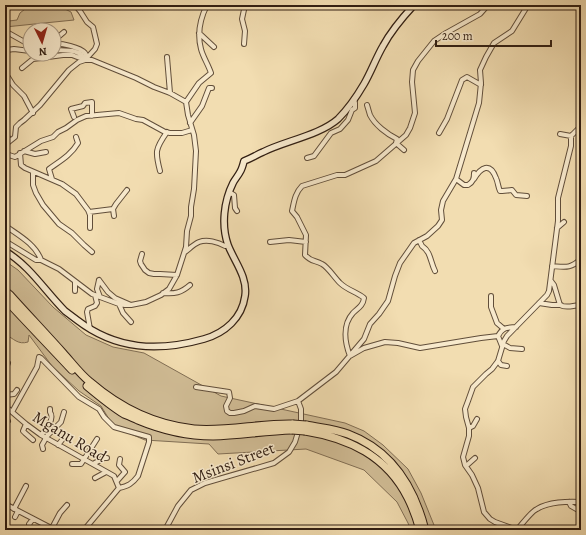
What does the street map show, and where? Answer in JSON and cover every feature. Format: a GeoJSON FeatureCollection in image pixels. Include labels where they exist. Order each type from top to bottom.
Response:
{"type":"FeatureCollection","features":[{"type":"Feature","properties":{"kind":"highway"},"geometry":{"type":"LineString","coordinates":[[5,291],[89,381],[118,403],[134,412],[154,420],[194,429],[215,429],[277,423],[294,430]]}},
{"type":"Feature","properties":{"kind":"highway"},"geometry":{"type":"LineString","coordinates":[[5,299],[87,386],[125,415],[169,431],[188,434],[212,436],[305,428],[329,429],[347,434],[364,442],[379,451],[403,478],[413,495],[421,514],[425,530]]}},
{"type":"Feature","properties":{"kind":"highway"},"geometry":{"type":"LineString","coordinates":[[305,428],[332,436],[362,449],[384,465],[394,476],[408,498],[420,530]]}},
{"type":"Feature","properties":{"kind":"main road"},"geometry":{"type":"LineString","coordinates":[[5,251],[15,257],[66,311],[90,329],[108,339],[122,343],[161,347],[186,344],[221,332],[240,314],[245,296],[244,278],[228,244],[224,220],[229,192],[244,161],[324,128],[345,112],[364,84],[383,45],[400,21],[414,5]]}},
{"type":"Feature","properties":{"kind":"street"},"geometry":{"type":"LineString","coordinates":[[74,5],[87,22],[93,27],[96,38],[97,44],[95,49],[85,60]]}},
{"type":"Feature","properties":{"kind":"street"},"geometry":{"type":"LineString","coordinates":[[5,242],[36,260],[41,260],[59,269],[95,295],[125,306],[146,302],[169,289],[177,275],[184,252],[191,216],[194,189],[196,151],[186,102],[199,83],[211,72],[201,49],[200,21],[206,5]]}},
{"type":"Feature","properties":{"kind":"street"},"geometry":{"type":"LineString","coordinates":[[244,44],[245,31],[242,19],[245,5]]}},
{"type":"Feature","properties":{"kind":"street"},"geometry":{"type":"LineString","coordinates":[[350,356],[346,345],[346,327],[352,315],[362,305],[364,298],[360,294],[347,289],[323,264],[309,260],[305,255],[306,235],[297,217],[292,211],[298,190],[302,186],[337,175],[346,175],[376,161],[406,135],[413,122],[415,113],[412,82],[413,70],[418,61],[434,41],[480,14],[488,5]]}},
{"type":"Feature","properties":{"kind":"street"},"geometry":{"type":"LineString","coordinates":[[196,387],[229,392],[230,398],[226,406],[227,411],[230,413],[244,411],[255,406],[274,409],[298,400],[336,372],[350,356],[364,339],[370,324],[388,301],[400,263],[414,243],[427,236],[442,220],[441,210],[443,201],[456,179],[479,103],[481,85],[480,70],[494,43],[512,31],[528,5]]}},
{"type":"Feature","properties":{"kind":"street"},"geometry":{"type":"LineString","coordinates":[[5,31],[22,40]]}},
{"type":"Feature","properties":{"kind":"street"},"geometry":{"type":"LineString","coordinates":[[200,33],[214,47]]}},
{"type":"Feature","properties":{"kind":"street"},"geometry":{"type":"LineString","coordinates":[[62,44],[85,53],[85,60]]}},
{"type":"Feature","properties":{"kind":"street"},"geometry":{"type":"LineString","coordinates":[[7,50],[14,49],[22,51]]}},
{"type":"Feature","properties":{"kind":"street"},"geometry":{"type":"LineString","coordinates":[[62,50],[75,51],[81,54],[85,60]]}},
{"type":"Feature","properties":{"kind":"street"},"geometry":{"type":"LineString","coordinates":[[62,55],[72,55],[85,60]]}},
{"type":"Feature","properties":{"kind":"street"},"geometry":{"type":"LineString","coordinates":[[167,57],[170,93]]}},
{"type":"Feature","properties":{"kind":"street"},"geometry":{"type":"LineString","coordinates":[[5,145],[15,137],[16,127],[33,113],[69,70],[79,62],[85,60],[92,60],[136,78],[186,102]]}},
{"type":"Feature","properties":{"kind":"street"},"geometry":{"type":"LineString","coordinates":[[22,68],[29,62]]}},
{"type":"Feature","properties":{"kind":"street"},"geometry":{"type":"LineString","coordinates":[[8,77],[24,96],[33,113]]}},
{"type":"Feature","properties":{"kind":"street"},"geometry":{"type":"LineString","coordinates":[[439,133],[447,119],[462,80],[467,77],[481,85]]}},
{"type":"Feature","properties":{"kind":"street"},"geometry":{"type":"LineString","coordinates":[[581,84],[581,92]]}},
{"type":"Feature","properties":{"kind":"street"},"geometry":{"type":"LineString","coordinates":[[190,123],[202,106],[209,88],[212,88]]}},
{"type":"Feature","properties":{"kind":"street"},"geometry":{"type":"LineString","coordinates":[[307,158],[314,156],[331,132],[340,129],[348,120],[352,110],[355,108],[356,103],[354,100]]}},
{"type":"Feature","properties":{"kind":"street"},"geometry":{"type":"LineString","coordinates":[[74,117],[71,110],[83,106],[85,103],[92,102],[92,116]]}},
{"type":"Feature","properties":{"kind":"street"},"geometry":{"type":"LineString","coordinates":[[367,105],[370,115],[376,123],[396,139],[396,143],[404,150]]}},
{"type":"Feature","properties":{"kind":"street"},"geometry":{"type":"LineString","coordinates":[[6,153],[9,156],[14,157],[42,141],[53,137],[58,132],[86,116],[119,113],[143,120],[167,132],[182,133],[192,130]]}},
{"type":"Feature","properties":{"kind":"street"},"geometry":{"type":"LineString","coordinates":[[581,126],[572,136],[571,146],[558,198],[558,221],[549,291],[547,295],[507,336],[498,361],[492,369],[473,387],[465,409],[469,436],[463,457],[466,466],[478,488],[484,512],[495,522],[517,530],[535,509],[546,505],[581,502]]}},
{"type":"Feature","properties":{"kind":"street"},"geometry":{"type":"LineString","coordinates":[[160,171],[156,152],[157,147],[167,132]]}},
{"type":"Feature","properties":{"kind":"street"},"geometry":{"type":"LineString","coordinates":[[560,134],[572,136]]}},
{"type":"Feature","properties":{"kind":"street"},"geometry":{"type":"LineString","coordinates":[[5,135],[10,141]]}},
{"type":"Feature","properties":{"kind":"street"},"geometry":{"type":"LineString","coordinates":[[52,180],[49,169],[74,150],[78,144],[76,137]]}},
{"type":"Feature","properties":{"kind":"street"},"geometry":{"type":"LineString","coordinates":[[22,152],[35,154],[46,152]]}},
{"type":"Feature","properties":{"kind":"street"},"geometry":{"type":"LineString","coordinates":[[22,152],[21,165],[33,172],[62,184],[76,194],[89,212],[90,228]]}},
{"type":"Feature","properties":{"kind":"street"},"geometry":{"type":"LineString","coordinates":[[456,179],[468,185],[472,183],[481,170],[488,167],[496,176],[500,191],[512,190],[516,195],[527,196]]}},
{"type":"Feature","properties":{"kind":"street"},"geometry":{"type":"LineString","coordinates":[[33,172],[33,185],[43,205],[59,224],[72,233],[92,252]]}},
{"type":"Feature","properties":{"kind":"street"},"geometry":{"type":"LineString","coordinates":[[474,173],[474,179]]}},
{"type":"Feature","properties":{"kind":"street"},"geometry":{"type":"LineString","coordinates":[[114,216],[113,209],[127,190]]}},
{"type":"Feature","properties":{"kind":"street"},"geometry":{"type":"LineString","coordinates":[[229,192],[234,195],[235,208],[237,211]]}},
{"type":"Feature","properties":{"kind":"street"},"geometry":{"type":"LineString","coordinates":[[89,212],[113,209]]}},
{"type":"Feature","properties":{"kind":"street"},"geometry":{"type":"LineString","coordinates":[[557,228],[564,222]]}},
{"type":"Feature","properties":{"kind":"street"},"geometry":{"type":"LineString","coordinates":[[5,224],[33,247],[40,255],[41,260]]}},
{"type":"Feature","properties":{"kind":"street"},"geometry":{"type":"LineString","coordinates":[[270,242],[289,240],[306,242]]}},
{"type":"Feature","properties":{"kind":"street"},"geometry":{"type":"LineString","coordinates":[[420,240],[422,246],[430,255],[435,271]]}},
{"type":"Feature","properties":{"kind":"street"},"geometry":{"type":"LineString","coordinates":[[184,252],[199,242],[219,243],[225,246],[228,244]]}},
{"type":"Feature","properties":{"kind":"street"},"geometry":{"type":"LineString","coordinates":[[142,254],[140,261],[141,264],[149,273],[177,275]]}},
{"type":"Feature","properties":{"kind":"street"},"geometry":{"type":"LineString","coordinates":[[552,266],[567,268],[581,259]]}},
{"type":"Feature","properties":{"kind":"street"},"geometry":{"type":"LineString","coordinates":[[100,297],[96,289],[99,280],[108,292],[115,298],[131,305]]}},
{"type":"Feature","properties":{"kind":"street"},"geometry":{"type":"LineString","coordinates":[[551,281],[554,285],[560,305],[562,305]]}},
{"type":"Feature","properties":{"kind":"street"},"geometry":{"type":"LineString","coordinates":[[75,282],[75,291]]}},
{"type":"Feature","properties":{"kind":"street"},"geometry":{"type":"LineString","coordinates":[[163,293],[175,294],[184,290],[190,285]]}},
{"type":"Feature","properties":{"kind":"street"},"geometry":{"type":"LineString","coordinates":[[90,329],[87,312],[88,309],[95,306],[97,303],[95,295]]}},
{"type":"Feature","properties":{"kind":"street"},"geometry":{"type":"LineString","coordinates":[[491,296],[491,308],[503,345],[510,348],[522,349]]}},
{"type":"Feature","properties":{"kind":"street"},"geometry":{"type":"LineString","coordinates":[[539,303],[552,306],[562,305],[564,307],[581,305]]}},
{"type":"Feature","properties":{"kind":"street"},"geometry":{"type":"LineString","coordinates":[[119,304],[123,313],[131,322]]}},
{"type":"Feature","properties":{"kind":"street"},"geometry":{"type":"LineString","coordinates":[[497,323],[504,329]]}},
{"type":"Feature","properties":{"kind":"street"},"geometry":{"type":"LineString","coordinates":[[350,356],[364,348],[385,342],[398,343],[420,348],[499,335],[502,330],[506,328],[516,327]]}},
{"type":"Feature","properties":{"kind":"street"},"geometry":{"type":"LineString","coordinates":[[12,412],[37,367],[39,358],[41,358],[79,397],[99,409],[104,417],[114,427],[149,437],[150,442],[138,476],[128,486],[119,488],[84,530]]}},
{"type":"Feature","properties":{"kind":"street"},"geometry":{"type":"LineString","coordinates":[[498,361],[502,365],[507,366]]}},
{"type":"Feature","properties":{"kind":"street"},"geometry":{"type":"LineString","coordinates":[[5,370],[8,363]]}},
{"type":"Feature","properties":{"kind":"street"},"geometry":{"type":"LineString","coordinates":[[5,395],[14,394],[17,390]]}},
{"type":"Feature","properties":{"kind":"street"},"geometry":{"type":"LineString","coordinates":[[294,430],[302,416],[298,400]]}},
{"type":"Feature","properties":{"kind":"street","name":"Mganu Road"},"geometry":{"type":"LineString","coordinates":[[5,406],[41,435],[114,476],[119,488]]}},
{"type":"Feature","properties":{"kind":"street"},"geometry":{"type":"LineString","coordinates":[[41,435],[47,423],[52,418],[50,409]]}},
{"type":"Feature","properties":{"kind":"street"},"geometry":{"type":"LineString","coordinates":[[43,449],[42,445],[46,438],[61,422],[64,412]]}},
{"type":"Feature","properties":{"kind":"street"},"geometry":{"type":"LineString","coordinates":[[5,416],[8,421]]}},
{"type":"Feature","properties":{"kind":"street"},"geometry":{"type":"LineString","coordinates":[[469,428],[473,426],[477,419]]}},
{"type":"Feature","properties":{"kind":"street"},"geometry":{"type":"LineString","coordinates":[[26,424],[23,430],[33,440]]}},
{"type":"Feature","properties":{"kind":"street","name":"Msinsi Street"},"geometry":{"type":"LineString","coordinates":[[166,530],[178,506],[191,490],[205,483],[274,463],[288,452],[295,442],[294,430]]}},
{"type":"Feature","properties":{"kind":"street"},"geometry":{"type":"LineString","coordinates":[[72,464],[81,464],[97,439]]}},
{"type":"Feature","properties":{"kind":"street"},"geometry":{"type":"LineString","coordinates":[[58,445],[62,440]]}},
{"type":"Feature","properties":{"kind":"street"},"geometry":{"type":"LineString","coordinates":[[93,464],[107,458]]}},
{"type":"Feature","properties":{"kind":"street"},"geometry":{"type":"LineString","coordinates":[[466,466],[475,458]]}},
{"type":"Feature","properties":{"kind":"street"},"geometry":{"type":"LineString","coordinates":[[117,481],[126,472],[119,465],[120,459]]}},
{"type":"Feature","properties":{"kind":"street"},"geometry":{"type":"LineString","coordinates":[[95,478],[106,472]]}},
{"type":"Feature","properties":{"kind":"street"},"geometry":{"type":"LineString","coordinates":[[14,509],[26,486]]}},
{"type":"Feature","properties":{"kind":"street"},"geometry":{"type":"LineString","coordinates":[[569,502],[571,506],[578,510]]}},
{"type":"Feature","properties":{"kind":"street"},"geometry":{"type":"LineString","coordinates":[[5,504],[54,529],[60,512],[67,504]]}},
{"type":"Feature","properties":{"kind":"street"},"geometry":{"type":"LineString","coordinates":[[15,517],[18,511]]}},
{"type":"Feature","properties":{"kind":"street"},"geometry":{"type":"LineString","coordinates":[[32,530],[29,524],[33,519]]}},
{"type":"Feature","properties":{"kind":"shaded area"},"geometry":{"type":"Polygon","coordinates":[[[30,5],[57,5],[71,12],[74,20],[54,22],[22,22],[22,25],[5,27],[5,18],[9,21],[17,20],[20,13],[30,5]]]}},
{"type":"Feature","properties":{"kind":"shaded area"},"geometry":{"type":"Polygon","coordinates":[[[5,261],[18,270],[53,307],[86,335],[113,347],[144,353],[221,396],[345,423],[364,431],[383,445],[408,469],[421,493],[436,530],[411,530],[397,502],[364,470],[306,449],[218,454],[209,444],[145,440],[114,427],[101,406],[79,391],[52,366],[29,335],[28,342],[21,343],[5,334],[5,261]]]}}]}
